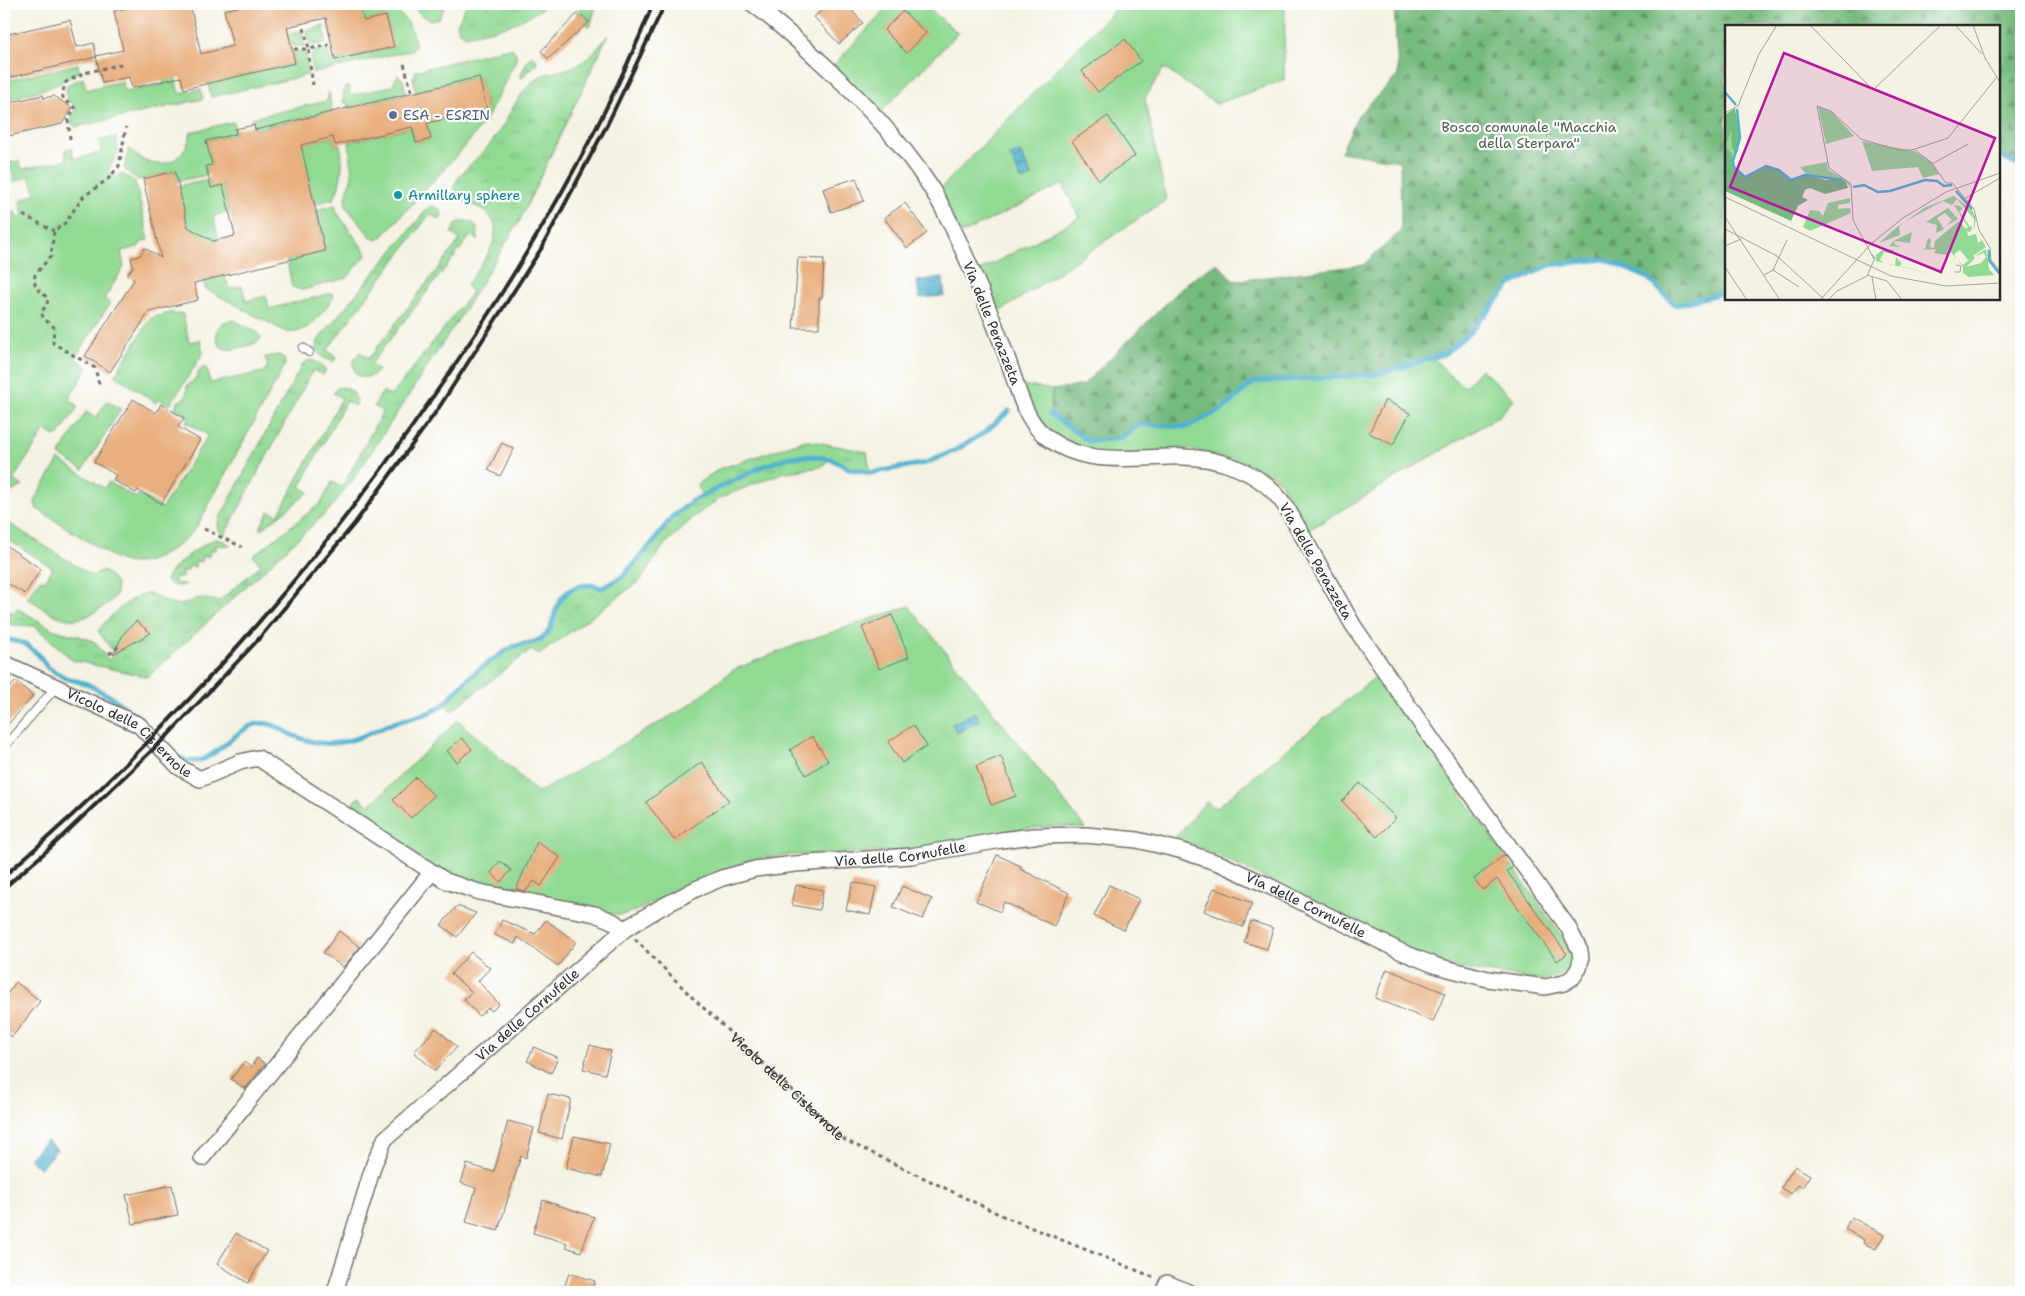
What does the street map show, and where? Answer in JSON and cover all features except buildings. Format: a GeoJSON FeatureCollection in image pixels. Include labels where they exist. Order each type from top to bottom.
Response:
{"type":"FeatureCollection","features":[{"type":"Feature","properties":{"kind":"street","name":"Via delle Perazzeta"},"geometry":{"type":"LineString","coordinates":[[753,4],[795,38],[838,78],[890,131],[916,165],[940,202],[952,226],[1006,354],[1025,408],[1041,433],[1059,445],[1079,454],[1097,458],[1186,457],[1212,461],[1250,474],[1271,489],[1288,510],[1338,601],[1361,637],[1435,744],[1563,919]]}},
{"type":"Feature","properties":{"kind":"street","name":"Vicolo delle Cisternole"},"geometry":{"type":"LineString","coordinates":[[4,663],[139,725],[179,767],[200,779],[240,762],[258,758],[431,873],[463,888],[601,916],[625,929]]}},
{"type":"Feature","properties":{"kind":"street","name":"Via delle Cornufelle"},"geometry":{"type":"LineString","coordinates":[[335,1292],[374,1164],[385,1139],[625,929],[696,889],[728,877],[756,869],[801,863],[891,858],[1001,840],[1073,835],[1137,840],[1198,855],[1269,886],[1411,956],[1450,970],[1488,979],[1545,987],[1560,985],[1573,977],[1579,968],[1581,956],[1576,941],[1563,919]]}},
{"type":"Feature","properties":{"kind":"street"},"geometry":{"type":"LineString","coordinates":[[202,1158],[431,873]]}},
{"type":"Feature","properties":{"kind":"street"},"geometry":{"type":"LineString","coordinates":[[1165,1287],[1188,1292]]}},
{"type":"Feature","properties":{"kind":"lane"},"geometry":{"type":"LineString","coordinates":[[4,747],[56,686]]}},
{"type":"Feature","properties":{"kind":"path"},"geometry":{"type":"LineString","coordinates":[[304,28],[309,49],[312,85]]}},
{"type":"Feature","properties":{"kind":"path"},"geometry":{"type":"LineString","coordinates":[[294,49],[309,49],[329,45]]}},
{"type":"Feature","properties":{"kind":"path"},"geometry":{"type":"LineString","coordinates":[[70,139],[68,120],[75,108],[64,100],[62,94],[66,82],[84,73],[122,64]]}},
{"type":"Feature","properties":{"kind":"path"},"geometry":{"type":"LineString","coordinates":[[404,64],[412,93]]}},
{"type":"Feature","properties":{"kind":"path"},"geometry":{"type":"LineString","coordinates":[[99,384],[95,368],[53,343],[54,327],[44,319],[41,312],[47,305],[48,298],[37,289],[34,281],[35,275],[51,256],[54,231],[65,223],[83,197],[108,179],[119,166],[126,127]]}},
{"type":"Feature","properties":{"kind":"path"},"geometry":{"type":"LineString","coordinates":[[23,215],[54,231]]}},
{"type":"Feature","properties":{"kind":"path"},"geometry":{"type":"LineString","coordinates":[[204,529],[242,547]]}},
{"type":"Feature","properties":{"kind":"path"},"geometry":{"type":"LineString","coordinates":[[109,654],[118,646]]}},
{"type":"Feature","properties":{"kind":"path","name":"Vicolo delle Cisternole"},"geometry":{"type":"LineString","coordinates":[[625,929],[693,998],[845,1140],[1005,1217],[1165,1287]]}},
{"type":"Feature","properties":{"kind":"green space"},"geometry":{"type":"Polygon","coordinates":[[[367,4],[390,4],[408,22],[416,45],[412,50],[313,73],[311,59],[313,52],[327,49],[331,62],[393,47],[386,16],[357,23],[367,4]]]}},
{"type":"Feature","properties":{"kind":"green space"},"geometry":{"type":"Polygon","coordinates":[[[410,4],[446,4],[439,18],[430,20],[421,15],[410,4]]]}},
{"type":"Feature","properties":{"kind":"green space"},"geometry":{"type":"Polygon","coordinates":[[[467,4],[549,4],[528,17],[509,25],[465,36],[459,31],[457,24],[467,4]]]}},
{"type":"Feature","properties":{"kind":"green space"},"geometry":{"type":"Polygon","coordinates":[[[584,4],[594,4],[595,10],[590,27],[587,25],[589,23],[580,13],[576,14],[584,4]]]}},
{"type":"Feature","properties":{"kind":"green space"},"geometry":{"type":"Polygon","coordinates":[[[891,4],[924,4],[958,33],[879,114],[833,66],[891,4]],[[903,11],[884,30],[907,52],[926,33],[903,11]]]}},
{"type":"Feature","properties":{"kind":"green space"},"geometry":{"type":"Polygon","coordinates":[[[1120,4],[1285,4],[1284,80],[1216,104],[1164,68],[1145,98],[1166,200],[995,315],[977,272],[1079,218],[1063,184],[961,234],[940,189],[1120,4]]]}},
{"type":"Feature","properties":{"kind":"green space","name":"Bosco comunale \"Macchia della Sterpara\""},"geometry":{"type":"Polygon","coordinates":[[[1394,4],[2021,4],[2021,167],[2000,156],[2000,25],[1725,25],[1725,292],[1675,305],[1648,278],[1605,259],[1550,265],[1511,284],[1471,331],[1444,354],[1379,374],[1254,382],[1222,410],[1186,427],[1138,424],[1122,438],[1088,441],[1050,414],[1052,390],[1083,385],[1187,283],[1217,263],[1234,281],[1363,265],[1401,231],[1400,161],[1341,152],[1358,115],[1398,75],[1394,4]]]}},
{"type":"Feature","properties":{"kind":"green space"},"geometry":{"type":"Polygon","coordinates":[[[324,26],[326,43],[312,45],[309,43],[307,30],[324,26]]]}},
{"type":"Feature","properties":{"kind":"green space"},"geometry":{"type":"Polygon","coordinates":[[[302,31],[305,46],[292,46],[289,34],[302,31]]]}},
{"type":"Feature","properties":{"kind":"green space"},"geometry":{"type":"Polygon","coordinates":[[[608,35],[520,220],[469,303],[374,448],[352,481],[328,511],[148,677],[72,660],[35,626],[4,624],[4,612],[14,612],[17,608],[54,630],[95,642],[108,660],[115,654],[98,631],[122,606],[145,594],[151,594],[177,605],[185,604],[197,598],[219,601],[261,565],[253,556],[321,503],[332,482],[342,487],[383,411],[374,406],[383,391],[391,396],[472,292],[466,286],[491,248],[495,237],[495,227],[491,217],[481,209],[463,202],[458,196],[454,185],[462,173],[492,142],[529,85],[542,75],[564,70],[584,61],[608,35]]]}},
{"type":"Feature","properties":{"kind":"green space"},"geometry":{"type":"Polygon","coordinates":[[[509,48],[513,49],[516,54],[516,60],[487,118],[467,144],[381,238],[377,240],[372,238],[347,208],[345,201],[352,175],[349,142],[412,127],[416,143],[430,139],[427,123],[487,109],[479,77],[416,92],[413,76],[416,76],[415,71],[509,48]]]}},
{"type":"Feature","properties":{"kind":"green space"},"geometry":{"type":"Polygon","coordinates":[[[304,51],[306,53],[308,75],[211,97],[208,83],[295,63],[293,52],[304,51]]]}},
{"type":"Feature","properties":{"kind":"green space"},"geometry":{"type":"Polygon","coordinates":[[[533,56],[537,63],[521,79],[520,77],[528,59],[533,56]]]}},
{"type":"Feature","properties":{"kind":"green space"},"geometry":{"type":"Polygon","coordinates":[[[171,59],[179,94],[201,89],[203,99],[76,127],[72,124],[72,115],[77,107],[67,100],[66,91],[68,84],[83,78],[86,90],[122,81],[125,92],[164,84],[160,62],[171,59]]]}},
{"type":"Feature","properties":{"kind":"green space"},"geometry":{"type":"Polygon","coordinates":[[[78,64],[79,72],[59,84],[10,100],[5,81],[78,64]]]}},
{"type":"Feature","properties":{"kind":"green space"},"geometry":{"type":"Polygon","coordinates":[[[398,75],[403,80],[406,94],[348,108],[347,101],[343,103],[344,88],[350,86],[349,96],[392,86],[398,75]]]}},
{"type":"Feature","properties":{"kind":"green space"},"geometry":{"type":"Polygon","coordinates":[[[329,92],[332,111],[255,130],[252,118],[327,101],[329,92]]]}},
{"type":"Feature","properties":{"kind":"green space"},"geometry":{"type":"Polygon","coordinates":[[[233,122],[236,134],[206,141],[212,165],[206,167],[207,175],[177,181],[175,171],[138,180],[124,169],[129,148],[147,162],[166,163],[174,160],[182,153],[191,132],[233,122]]]}},
{"type":"Feature","properties":{"kind":"green space"},"geometry":{"type":"Polygon","coordinates":[[[116,137],[118,152],[108,171],[116,178],[121,173],[135,182],[149,240],[143,241],[138,247],[121,251],[124,267],[104,299],[110,303],[75,358],[88,367],[69,399],[76,404],[77,408],[59,435],[55,436],[45,430],[13,480],[23,486],[11,492],[4,489],[4,212],[8,210],[10,213],[15,212],[17,218],[23,216],[20,201],[36,193],[29,176],[14,182],[12,179],[14,177],[8,163],[19,161],[22,169],[67,160],[65,150],[71,148],[74,159],[101,153],[99,141],[116,137]]]}},
{"type":"Feature","properties":{"kind":"green space"},"geometry":{"type":"Polygon","coordinates":[[[333,137],[335,145],[340,144],[341,151],[342,172],[339,185],[334,199],[314,204],[305,164],[283,149],[333,137]]]}},
{"type":"Feature","properties":{"kind":"green space"},"geometry":{"type":"Polygon","coordinates":[[[209,180],[211,188],[223,185],[229,212],[213,216],[219,240],[195,245],[201,234],[188,227],[178,186],[209,180]]]}},
{"type":"Feature","properties":{"kind":"green space"},"geometry":{"type":"Polygon","coordinates":[[[335,205],[338,214],[367,254],[347,278],[302,290],[292,287],[287,260],[325,251],[316,210],[335,205]]]}},
{"type":"Feature","properties":{"kind":"green space"},"geometry":{"type":"Polygon","coordinates":[[[432,206],[439,209],[442,217],[439,220],[430,214],[327,350],[336,358],[333,362],[321,356],[317,351],[319,339],[428,208],[432,206]]]}},
{"type":"Feature","properties":{"kind":"green space"},"geometry":{"type":"Polygon","coordinates":[[[472,222],[477,228],[478,241],[471,235],[371,364],[378,370],[376,373],[369,377],[357,375],[353,366],[355,358],[360,352],[369,358],[460,240],[451,233],[457,223],[472,222]]]}},
{"type":"Feature","properties":{"kind":"green space"},"geometry":{"type":"Polygon","coordinates":[[[225,276],[229,289],[242,286],[246,301],[266,296],[269,309],[332,293],[334,297],[308,327],[294,332],[286,332],[206,289],[203,281],[225,276]]]}},
{"type":"Feature","properties":{"kind":"green space"},"geometry":{"type":"Polygon","coordinates":[[[173,312],[174,315],[181,313],[183,315],[189,342],[200,340],[203,353],[170,405],[159,399],[156,403],[115,375],[151,318],[173,312]]]}},
{"type":"Feature","properties":{"kind":"green space"},"geometry":{"type":"Polygon","coordinates":[[[234,320],[258,333],[261,339],[243,347],[225,349],[220,346],[216,336],[218,329],[222,323],[234,320]]]}},
{"type":"Feature","properties":{"kind":"green space"},"geometry":{"type":"Polygon","coordinates":[[[279,355],[284,358],[285,365],[196,528],[182,542],[165,554],[146,562],[121,561],[37,509],[35,504],[36,497],[59,460],[104,488],[109,482],[136,498],[139,494],[162,508],[208,435],[186,422],[189,417],[175,408],[177,403],[186,396],[187,386],[197,377],[200,369],[203,367],[207,369],[210,383],[263,372],[268,366],[265,357],[279,355]]]}},
{"type":"Feature","properties":{"kind":"green space"},"geometry":{"type":"Polygon","coordinates":[[[1433,357],[1448,374],[1465,387],[1481,369],[1514,399],[1499,416],[1307,531],[1281,483],[1272,475],[1245,463],[1188,449],[1102,456],[1057,438],[1038,423],[1022,385],[1052,390],[1050,414],[1088,441],[1122,438],[1138,424],[1186,427],[1222,410],[1254,382],[1379,374],[1433,357]]]}},
{"type":"Feature","properties":{"kind":"green space"},"geometry":{"type":"Polygon","coordinates":[[[309,360],[315,361],[326,370],[323,375],[313,370],[224,536],[218,528],[220,518],[302,365],[309,360]]]}},
{"type":"Feature","properties":{"kind":"green space"},"geometry":{"type":"Polygon","coordinates":[[[344,387],[353,392],[357,402],[355,406],[346,401],[300,487],[309,492],[261,530],[260,528],[269,511],[278,515],[342,398],[333,393],[337,388],[344,387]]]}},
{"type":"Feature","properties":{"kind":"green space"},"geometry":{"type":"Polygon","coordinates":[[[107,401],[121,409],[83,470],[59,455],[86,412],[96,418],[107,401]]]}},
{"type":"Feature","properties":{"kind":"green space"},"geometry":{"type":"Polygon","coordinates":[[[806,440],[867,452],[870,473],[850,469],[831,459],[820,467],[782,473],[722,497],[695,516],[664,545],[641,580],[539,655],[531,650],[451,711],[445,704],[485,665],[516,646],[534,642],[547,634],[558,604],[570,590],[586,585],[602,588],[620,578],[678,513],[702,496],[697,484],[719,469],[806,440]]]}},
{"type":"Feature","properties":{"kind":"green space"},"geometry":{"type":"Polygon","coordinates":[[[4,520],[92,576],[102,570],[115,583],[116,595],[112,600],[88,616],[78,619],[62,618],[27,598],[40,579],[45,581],[53,568],[4,537],[4,520]]]}},
{"type":"Feature","properties":{"kind":"green space"},"geometry":{"type":"Polygon","coordinates":[[[216,539],[225,541],[231,546],[216,545],[216,550],[210,550],[209,556],[202,556],[202,562],[196,561],[195,567],[189,566],[188,571],[182,571],[182,578],[175,577],[174,583],[186,584],[176,586],[166,581],[179,563],[203,545],[216,539]]]}},
{"type":"Feature","properties":{"kind":"green space"},"geometry":{"type":"Polygon","coordinates":[[[909,606],[1086,829],[1059,826],[1011,830],[953,845],[914,851],[792,855],[761,858],[680,888],[638,910],[621,915],[595,913],[457,883],[346,811],[359,797],[369,806],[458,720],[538,793],[688,706],[733,670],[806,641],[909,606]]]}},
{"type":"Feature","properties":{"kind":"green space"},"geometry":{"type":"Polygon","coordinates":[[[1375,677],[1394,699],[1570,948],[1574,962],[1564,973],[1541,980],[1429,964],[1308,899],[1195,845],[1173,840],[1206,802],[1216,808],[1375,677]]]}},
{"type":"Feature","properties":{"kind":"water"},"geometry":{"type":"Polygon","coordinates":[[[1020,152],[1032,177],[1022,181],[1010,156],[1020,152]]]}},
{"type":"Feature","properties":{"kind":"water"},"geometry":{"type":"Polygon","coordinates":[[[943,278],[945,296],[919,298],[917,280],[943,278]]]}},
{"type":"Feature","properties":{"kind":"water"},"geometry":{"type":"Polygon","coordinates":[[[975,712],[980,721],[957,733],[952,724],[975,712]]]}},
{"type":"Feature","properties":{"kind":"water"},"geometry":{"type":"Polygon","coordinates":[[[46,1140],[57,1149],[40,1169],[29,1159],[46,1140]]]}},
{"type":"Feature","properties":{"kind":"waterway"},"geometry":{"type":"LineString","coordinates":[[2000,156],[2021,167]]}},
{"type":"Feature","properties":{"kind":"waterway"},"geometry":{"type":"LineString","coordinates":[[1050,414],[1088,441],[1122,438],[1138,424],[1186,427],[1222,410],[1254,382],[1379,374],[1444,354],[1471,331],[1511,284],[1550,265],[1605,259],[1648,278],[1675,305],[1725,292]]}},
{"type":"Feature","properties":{"kind":"waterway"},"geometry":{"type":"LineString","coordinates":[[175,754],[186,760],[197,761],[218,751],[237,734],[247,728],[262,723],[280,728],[308,741],[330,743],[351,740],[394,723],[432,712],[443,705],[471,676],[500,655],[513,647],[542,638],[551,627],[558,604],[570,590],[586,585],[602,588],[622,577],[655,540],[671,518],[692,501],[761,467],[790,457],[811,456],[831,459],[850,469],[870,473],[926,463],[958,449],[985,432],[1009,411]]}},
{"type":"Feature","properties":{"kind":"waterway"},"geometry":{"type":"LineString","coordinates":[[4,639],[24,643],[38,654],[48,668],[66,678],[87,684],[113,698],[140,719]]}},
{"type":"Feature","properties":{"kind":"railway"},"geometry":{"type":"LineString","coordinates":[[4,876],[72,815],[200,688],[317,553],[372,482],[425,409],[476,333],[550,214],[616,89],[653,4]]}},
{"type":"Feature","properties":{"kind":"railway"},"geometry":{"type":"LineString","coordinates":[[4,888],[49,849],[169,734],[257,641],[355,523],[438,409],[541,249],[608,123],[665,4]]}},
{"type":"Feature","properties":{"kind":"place","name":"ESA - ESRIN"},"geometry":{"type":"Point","coordinates":[393,115]}},
{"type":"Feature","properties":{"kind":"place","name":"Armillary sphere"},"geometry":{"type":"Point","coordinates":[398,195]}}]}
